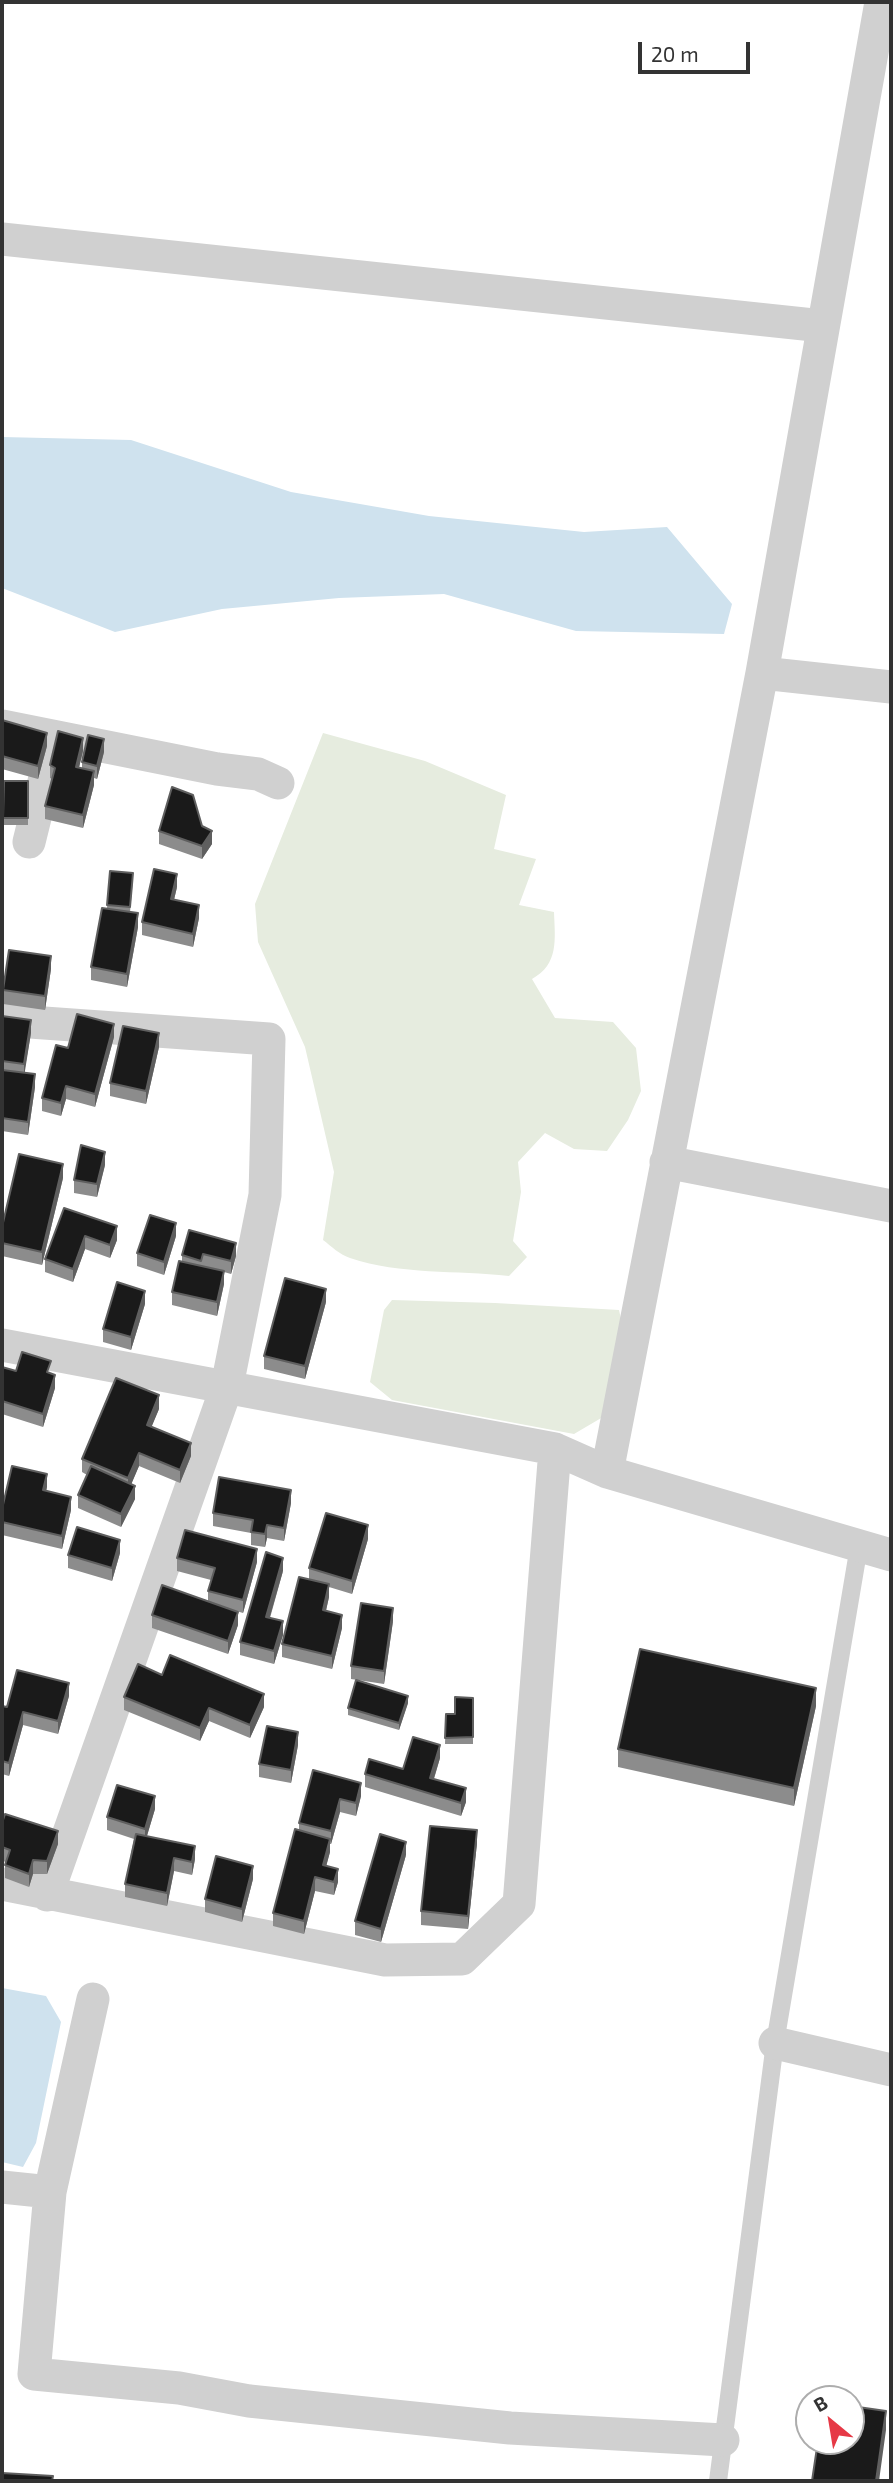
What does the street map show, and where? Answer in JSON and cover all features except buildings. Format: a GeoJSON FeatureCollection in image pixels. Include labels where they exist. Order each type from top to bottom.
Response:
{"type":"FeatureCollection","features":[{"type":"Feature","properties":{"kind":"street"},"geometry":{"type":"LineString","coordinates":[[607,1472],[762,673],[881,2]]}},
{"type":"Feature","properties":{"kind":"street"},"geometry":{"type":"LineString","coordinates":[[2,239],[823,326]]}},
{"type":"Feature","properties":{"kind":"street"},"geometry":{"type":"LineString","coordinates":[[762,673],[891,687]]}},
{"type":"Feature","properties":{"kind":"street"},"geometry":{"type":"LineString","coordinates":[[2,726],[258,775],[278,783]]}},
{"type":"Feature","properties":{"kind":"street"},"geometry":{"type":"LineString","coordinates":[[29,842],[55,737]]}},
{"type":"Feature","properties":{"kind":"street"},"geometry":{"type":"LineString","coordinates":[[2,1020],[269,1039],[264,1195],[227,1386],[47,1895]]}},
{"type":"Feature","properties":{"kind":"street"},"geometry":{"type":"LineString","coordinates":[[666,1162],[891,1206]]}},
{"type":"Feature","properties":{"kind":"street"},"geometry":{"type":"LineString","coordinates":[[2,1345],[555,1449],[607,1472],[891,1555]]}},
{"type":"Feature","properties":{"kind":"street"},"geometry":{"type":"LineString","coordinates":[[2,1884],[384,1960],[462,1959],[519,1905],[555,1449]]}},
{"type":"Feature","properties":{"kind":"street"},"geometry":{"type":"LineString","coordinates":[[93,1999],[50,2192],[34,2374],[180,2388],[249,2401],[510,2428],[723,2440]]}},
{"type":"Feature","properties":{"kind":"street"},"geometry":{"type":"LineString","coordinates":[[775,2042],[891,2070]]}},
{"type":"Feature","properties":{"kind":"street"},"geometry":{"type":"LineString","coordinates":[[2,2187],[50,2192]]}},
{"type":"Feature","properties":{"kind":"lane"},"geometry":{"type":"LineString","coordinates":[[718,2481],[775,2042],[859,1546]]}},
{"type":"Feature","properties":{"kind":"shaded area"},"geometry":{"type":"Polygon","coordinates":[[[323,733],[425,761],[506,795],[494,849],[536,859],[519,905],[554,912],[554,950],[547,966],[532,979],[555,1018],[613,1022],[636,1048],[641,1091],[628,1120],[607,1151],[574,1149],[545,1133],[518,1162],[521,1192],[513,1241],[527,1257],[509,1276],[389,1267],[346,1257],[323,1240],[334,1172],[305,1047],[258,942],[255,904],[323,733]]]}},
{"type":"Feature","properties":{"kind":"shaded area"},"geometry":{"type":"Polygon","coordinates":[[[392,1300],[619,1310],[624,1333],[608,1414],[574,1434],[392,1400],[370,1382],[384,1310],[392,1300]]]}},
{"type":"Feature","properties":{"kind":"water"},"geometry":{"type":"Polygon","coordinates":[[[2,437],[131,440],[291,492],[429,516],[584,532],[667,527],[732,604],[724,634],[576,631],[444,594],[339,598],[222,609],[115,632],[2,588],[2,437]]]}},
{"type":"Feature","properties":{"kind":"water"},"geometry":{"type":"Polygon","coordinates":[[[2,1988],[46,1996],[61,2022],[36,2143],[23,2167],[2,2162],[2,1988]]]}}]}
